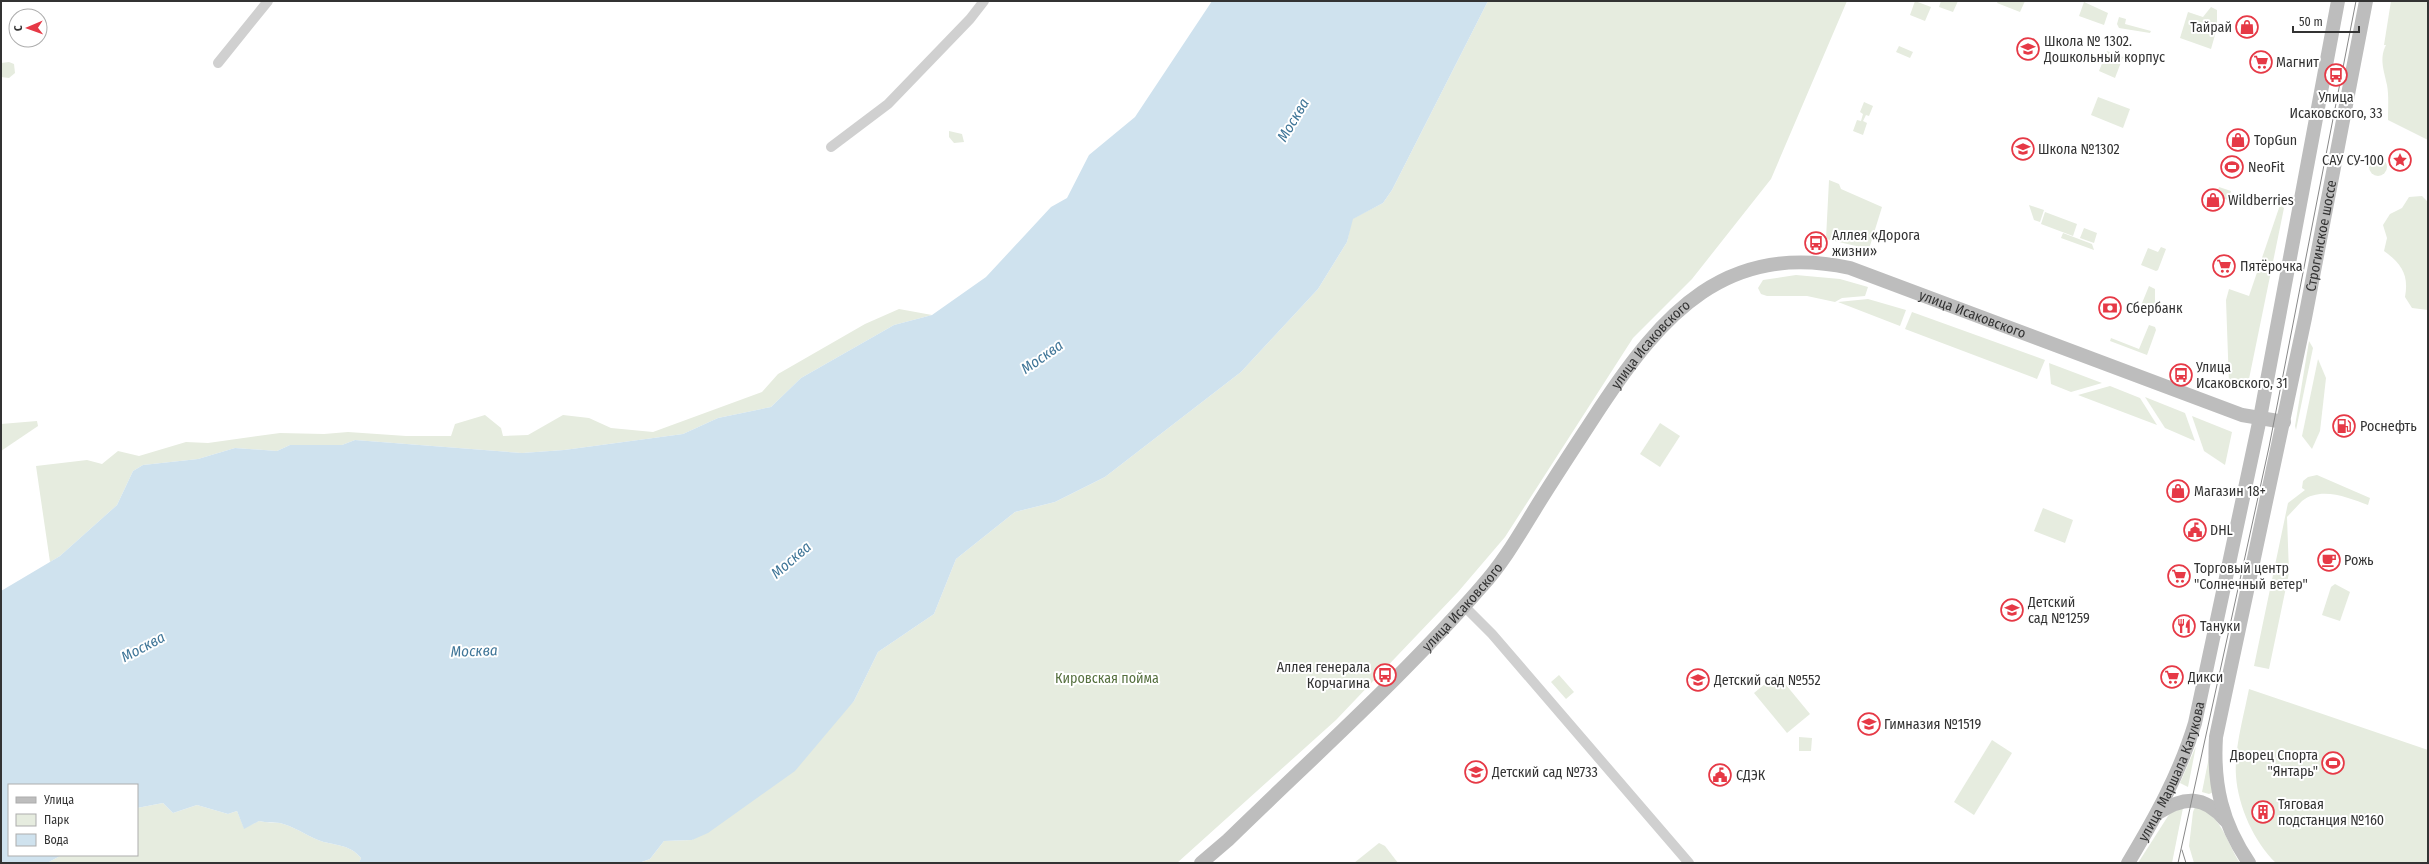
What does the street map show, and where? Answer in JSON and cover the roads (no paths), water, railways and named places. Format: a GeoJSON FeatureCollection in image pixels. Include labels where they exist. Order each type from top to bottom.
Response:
{"type":"FeatureCollection","features":[{"type":"Feature","properties":{"kind":"main road","name":"Строгинское шоссе"},"geometry":{"type":"LineString","coordinates":[[2260,418],[2338,1]]}},
{"type":"Feature","properties":{"kind":"main road","name":"Строгинское шоссе"},"geometry":{"type":"LineString","coordinates":[[2284,422],[2366,1]]}},
{"type":"Feature","properties":{"kind":"main road","name":"улица Исаковского"},"geometry":{"type":"LineString","coordinates":[[1201,863],[1228,840],[1391,681],[1464,606],[1499,565],[1619,380],[1655,333],[1702,292],[1735,274],[1757,267],[1804,262],[1825,263],[1859,270],[2242,415],[2284,422]]}},
{"type":"Feature","properties":{"kind":"main road","name":"улица Маршала Катукова"},"geometry":{"type":"LineString","coordinates":[[2128,863],[2157,813],[2182,762],[2195,723],[2260,418]]}},
{"type":"Feature","properties":{"kind":"main road","name":"улица Маршала Катукова"},"geometry":{"type":"LineString","coordinates":[[2249,863],[2225,821],[2215,769],[2216,738],[2284,422]]}},
{"type":"Feature","properties":{"kind":"main road"},"geometry":{"type":"LineString","coordinates":[[2157,813],[2175,802],[2194,800],[2202,802],[2216,810],[2225,821]]}},
{"type":"Feature","properties":{"kind":"street"},"geometry":{"type":"LineString","coordinates":[[218,63],[268,1]]}},
{"type":"Feature","properties":{"kind":"street"},"geometry":{"type":"LineString","coordinates":[[831,148],[888,104],[970,19],[984,1]]}},
{"type":"Feature","properties":{"kind":"street"},"geometry":{"type":"LineString","coordinates":[[1464,606],[1492,634],[1689,863]]}},
{"type":"Feature","properties":{"kind":"water","name":"Москва"},"geometry":{"type":"Polygon","coordinates":[[[1212,1],[1488,1],[1392,190],[1383,203],[1353,219],[1347,242],[1318,289],[1241,372],[1105,477],[1055,502],[1015,512],[956,559],[934,614],[878,652],[854,701],[795,771],[708,833],[692,840],[664,841],[650,859],[639,863],[359,863],[361,858],[346,847],[318,840],[285,824],[259,821],[244,829],[237,811],[228,814],[197,805],[173,813],[163,803],[138,808],[138,784],[8,784],[8,856],[60,856],[47,863],[1,863],[1,591],[60,556],[117,505],[133,471],[143,465],[198,459],[235,448],[277,451],[290,445],[342,445],[355,440],[522,453],[564,450],[683,434],[718,418],[771,407],[801,378],[894,325],[932,315],[986,277],[1051,207],[1067,198],[1089,155],[1135,117],[1212,1]]]}},
{"type":"Feature","properties":{"kind":"tram line"},"geometry":{"type":"LineString","coordinates":[[2178,863],[2269,447],[2356,1]]}},
{"type":"Feature","properties":{"kind":"tram line"},"geometry":{"type":"LineString","coordinates":[[2182,850],[2186,863]]}},
{"type":"Feature","properties":{"kind":"place","name":"Тайрай"},"geometry":{"type":"Point","coordinates":[2247,27]}},
{"type":"Feature","properties":{"kind":"place","name":"Школа № 1302. Дошкольный корпус"},"geometry":{"type":"Point","coordinates":[2028,49]}},
{"type":"Feature","properties":{"kind":"place","name":"Магнит"},"geometry":{"type":"Point","coordinates":[2261,62]}},
{"type":"Feature","properties":{"kind":"place","name":"Улица Исаковского, 33"},"geometry":{"type":"Point","coordinates":[2336,75]}},
{"type":"Feature","properties":{"kind":"place","name":"TopGun"},"geometry":{"type":"Point","coordinates":[2238,140]}},
{"type":"Feature","properties":{"kind":"place","name":"Школа №1302"},"geometry":{"type":"Point","coordinates":[2023,149]}},
{"type":"Feature","properties":{"kind":"place","name":"САУ СУ-100"},"geometry":{"type":"Point","coordinates":[2400,160]}},
{"type":"Feature","properties":{"kind":"place","name":"NeoFit"},"geometry":{"type":"Point","coordinates":[2232,167]}},
{"type":"Feature","properties":{"kind":"place","name":"Wildberries"},"geometry":{"type":"Point","coordinates":[2213,200]}},
{"type":"Feature","properties":{"kind":"place","name":"Аллея «Дорога жизни»"},"geometry":{"type":"Point","coordinates":[1816,243]}},
{"type":"Feature","properties":{"kind":"place","name":"Пятёрочка"},"geometry":{"type":"Point","coordinates":[2224,266]}},
{"type":"Feature","properties":{"kind":"place","name":"Сбербанк"},"geometry":{"type":"Point","coordinates":[2110,308]}},
{"type":"Feature","properties":{"kind":"place","name":"Улица Исаковского, 31"},"geometry":{"type":"Point","coordinates":[2181,375]}},
{"type":"Feature","properties":{"kind":"place","name":"Роснефть"},"geometry":{"type":"Point","coordinates":[2344,426]}},
{"type":"Feature","properties":{"kind":"place","name":"Магазин 18+"},"geometry":{"type":"Point","coordinates":[2178,491]}},
{"type":"Feature","properties":{"kind":"place","name":"DHL"},"geometry":{"type":"Point","coordinates":[2195,530]}},
{"type":"Feature","properties":{"kind":"place","name":"Рожь"},"geometry":{"type":"Point","coordinates":[2329,560]}},
{"type":"Feature","properties":{"kind":"place","name":"Торговый центр \"Солнечный ветер\""},"geometry":{"type":"Point","coordinates":[2179,576]}},
{"type":"Feature","properties":{"kind":"place","name":"Детский сад №1259"},"geometry":{"type":"Point","coordinates":[2012,610]}},
{"type":"Feature","properties":{"kind":"place","name":"Тануки"},"geometry":{"type":"Point","coordinates":[2184,626]}},
{"type":"Feature","properties":{"kind":"place","name":"Аллея генерала Корчагина"},"geometry":{"type":"Point","coordinates":[1385,675]}},
{"type":"Feature","properties":{"kind":"place","name":"Дикси"},"geometry":{"type":"Point","coordinates":[2172,677]}},
{"type":"Feature","properties":{"kind":"place","name":"Детский сад №552"},"geometry":{"type":"Point","coordinates":[1698,680]}},
{"type":"Feature","properties":{"kind":"place","name":"Гимназия №1519"},"geometry":{"type":"Point","coordinates":[1869,724]}},
{"type":"Feature","properties":{"kind":"place","name":"Дворец Спорта \"Янтарь\""},"geometry":{"type":"Point","coordinates":[2333,763]}},
{"type":"Feature","properties":{"kind":"place","name":"Детский сад №733"},"geometry":{"type":"Point","coordinates":[1476,772]}},
{"type":"Feature","properties":{"kind":"place","name":"СДЭК"},"geometry":{"type":"Point","coordinates":[1720,775]}},
{"type":"Feature","properties":{"kind":"place","name":"Тяговая подстанция №160"},"geometry":{"type":"Point","coordinates":[2263,812]}},
{"type":"Feature","properties":{"kind":"park label","name":"Кировская пойма"},"geometry":{"type":"Point","coordinates":[1107,678]}}]}
